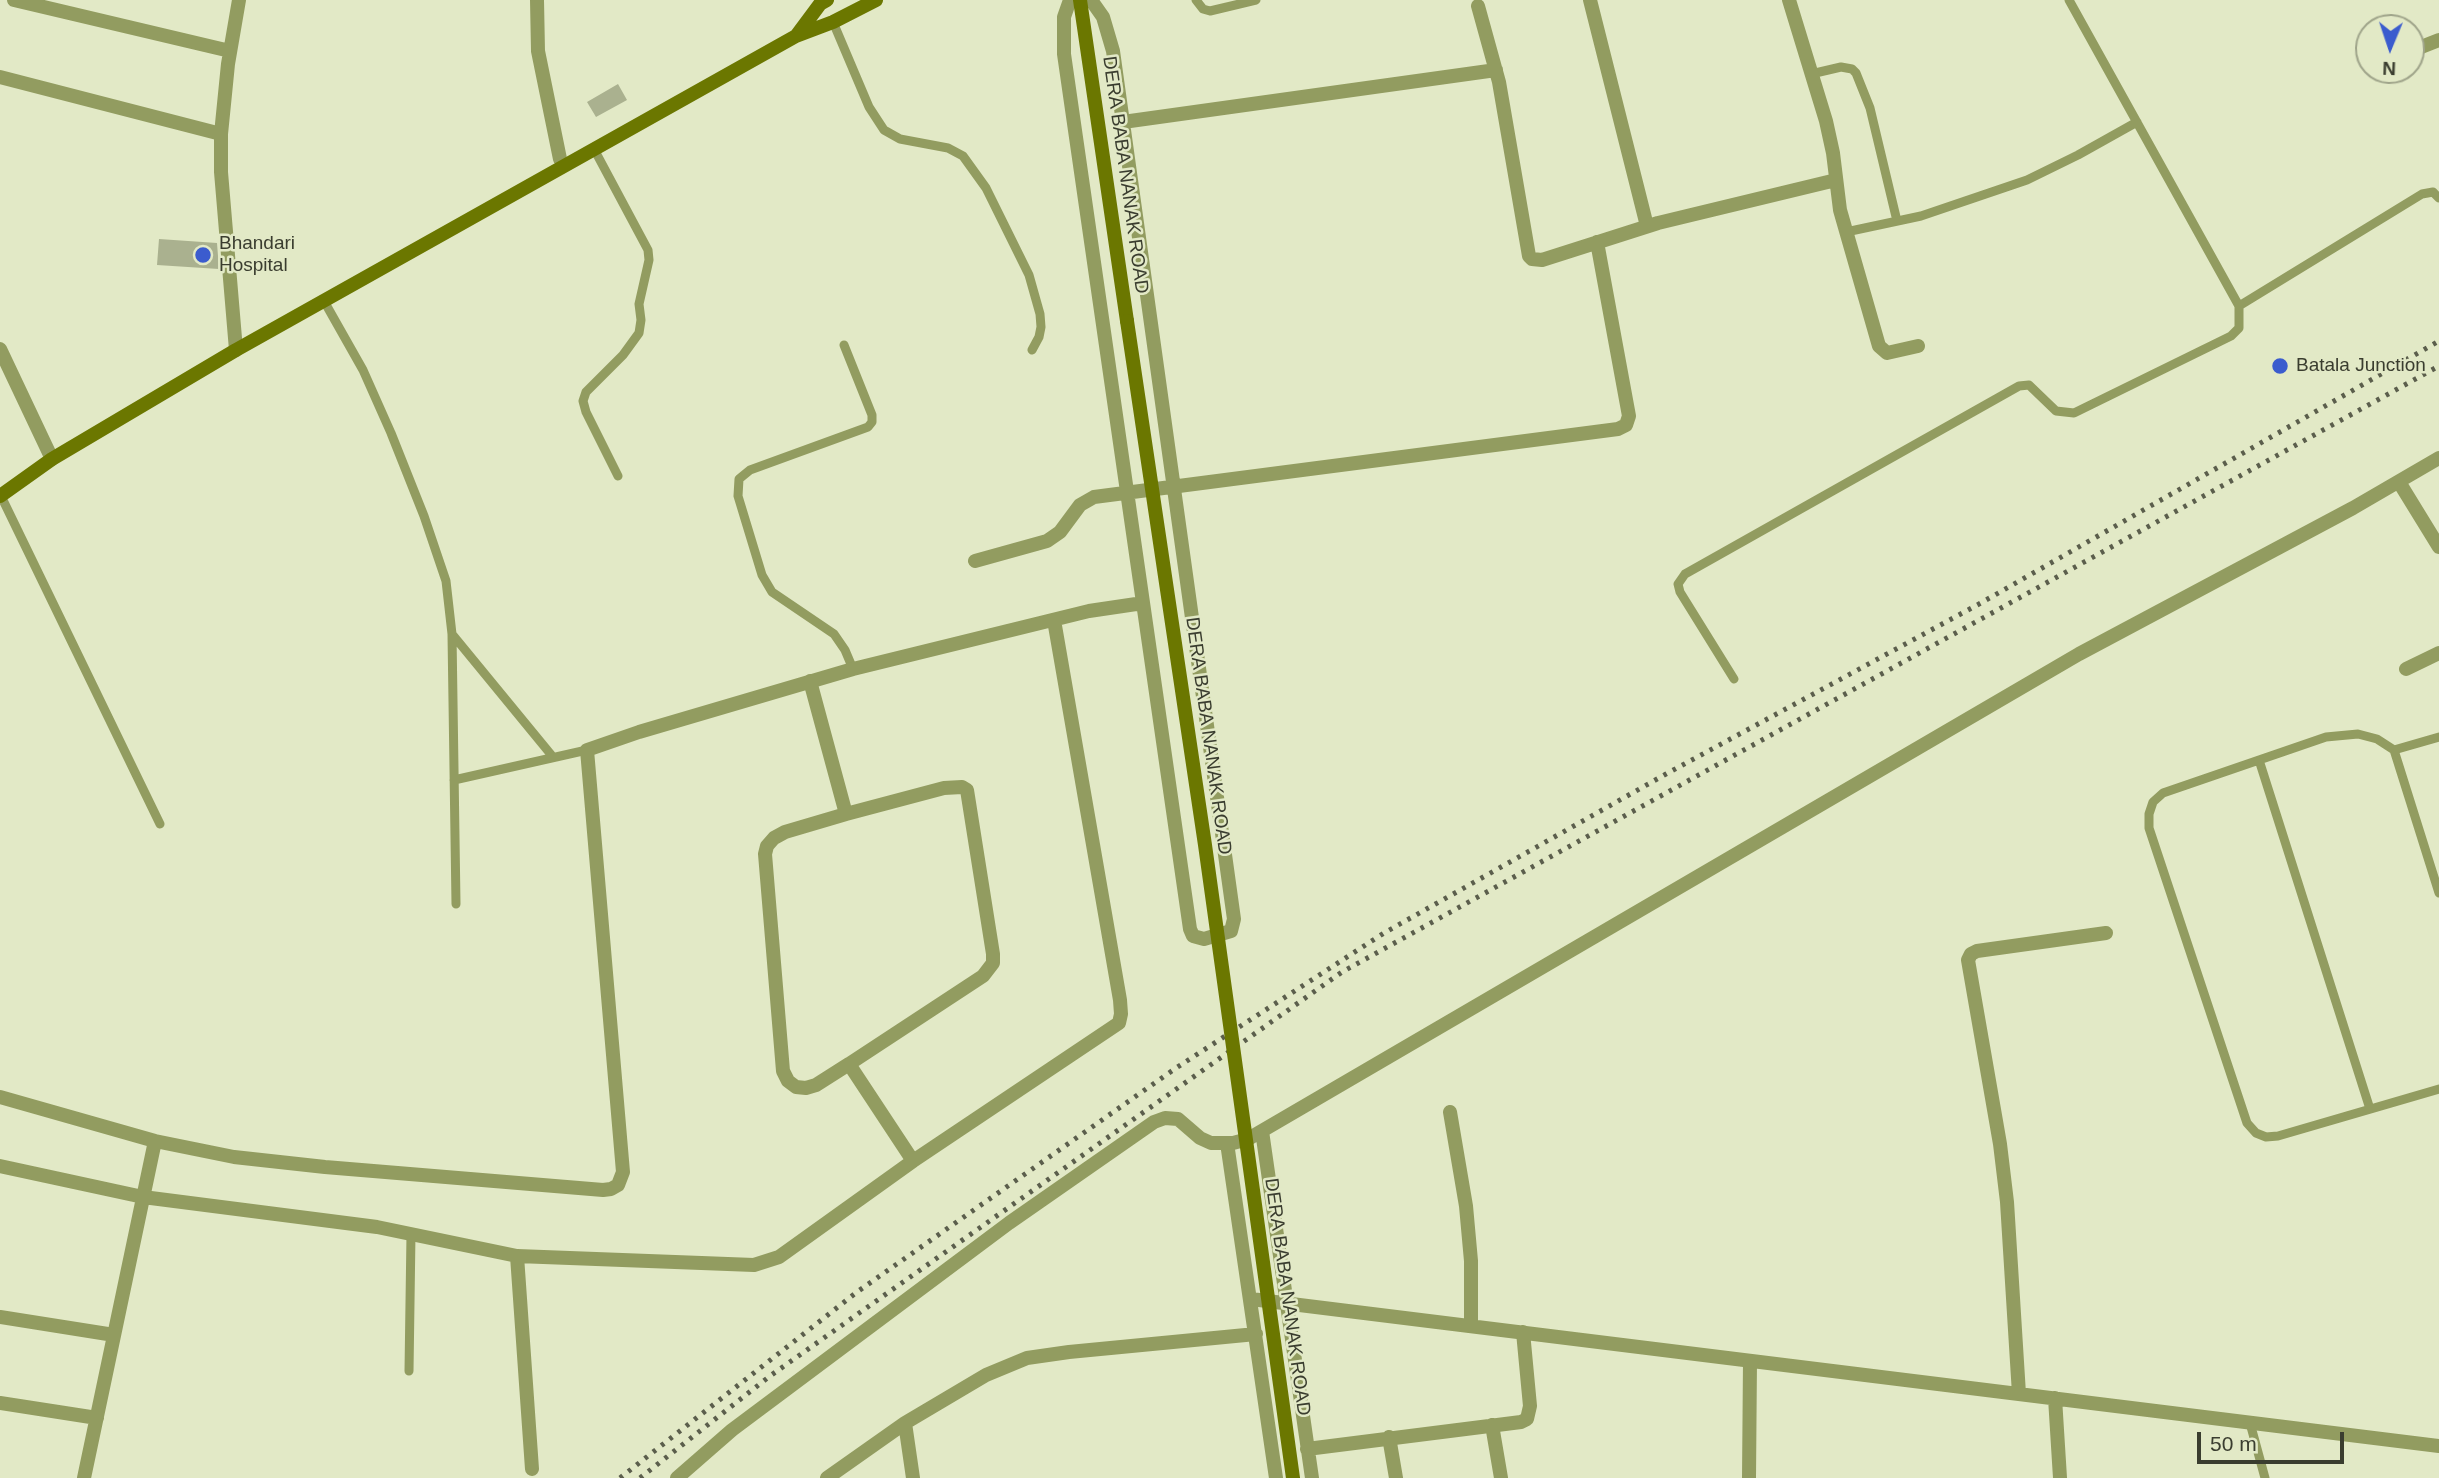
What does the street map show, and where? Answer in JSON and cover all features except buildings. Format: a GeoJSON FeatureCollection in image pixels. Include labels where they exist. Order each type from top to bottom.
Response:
{"type":"FeatureCollection","features":[{"type":"Feature","properties":{"kind":"main road"},"geometry":{"type":"LineString","coordinates":[[796,36],[820,4],[827,0]]}},
{"type":"Feature","properties":{"kind":"main road"},"geometry":{"type":"LineString","coordinates":[[0,496],[52,459],[236,350],[796,36],[833,22],[876,0]]}},
{"type":"Feature","properties":{"kind":"main road","name":"DERA BABA NANAK ROAD"},"geometry":{"type":"LineString","coordinates":[[1080,0],[1209,872],[1293,1478]]}},
{"type":"Feature","properties":{"kind":"street"},"geometry":{"type":"LineString","coordinates":[[13,0],[69,6],[230,51]]}},
{"type":"Feature","properties":{"kind":"street"},"geometry":{"type":"LineString","coordinates":[[236,350],[221,134],[230,51],[239,0]]}},
{"type":"Feature","properties":{"kind":"street"},"geometry":{"type":"LineString","coordinates":[[537,0],[538,51],[560,159]]}},
{"type":"Feature","properties":{"kind":"street"},"geometry":{"type":"LineString","coordinates":[[1070,0],[1064,17],[1064,54],[1190,929],[1193,936],[1204,939],[1231,931],[1234,919],[1123,122],[1108,30],[1091,0]]}},
{"type":"Feature","properties":{"kind":"street"},"geometry":{"type":"LineString","coordinates":[[1590,0],[1647,226]]}},
{"type":"Feature","properties":{"kind":"street"},"geometry":{"type":"LineString","coordinates":[[1789,0],[1826,121],[1846,232],[1882,350],[1891,353],[1918,346]]}},
{"type":"Feature","properties":{"kind":"street"},"geometry":{"type":"LineString","coordinates":[[1478,6],[1496,70],[1532,259],[1542,260],[1647,226],[1836,180]]}},
{"type":"Feature","properties":{"kind":"street"},"geometry":{"type":"LineString","coordinates":[[1123,122],[1496,70]]}},
{"type":"Feature","properties":{"kind":"street"},"geometry":{"type":"LineString","coordinates":[[0,77],[221,134]]}},
{"type":"Feature","properties":{"kind":"street"},"geometry":{"type":"LineString","coordinates":[[975,561],[1047,541],[1060,532],[1080,505],[1094,497],[1618,429],[1626,425],[1629,416],[1628,404],[1597,242]]}},
{"type":"Feature","properties":{"kind":"street"},"geometry":{"type":"LineString","coordinates":[[0,349],[52,459]]}},
{"type":"Feature","properties":{"kind":"street"},"geometry":{"type":"LineString","coordinates":[[677,1478],[743,1422],[1009,1223],[1154,1122],[1165,1118],[1178,1119],[1200,1138],[1211,1143],[1248,1139],[2079,654],[2341,515],[2439,458]]}},
{"type":"Feature","properties":{"kind":"street"},"geometry":{"type":"LineString","coordinates":[[2399,482],[2439,547]]}},
{"type":"Feature","properties":{"kind":"street"},"geometry":{"type":"LineString","coordinates":[[0,1097],[155,1141],[234,1157],[603,1190],[618,1185],[623,1172],[587,750],[810,681],[1088,611],[1143,603]]}},
{"type":"Feature","properties":{"kind":"street"},"geometry":{"type":"LineString","coordinates":[[0,1166],[143,1198],[377,1227],[517,1256],[763,1264],[779,1257],[913,1161],[1119,1023],[1121,1014],[1054,620]]}},
{"type":"Feature","properties":{"kind":"street"},"geometry":{"type":"LineString","coordinates":[[2406,670],[2439,653]]}},
{"type":"Feature","properties":{"kind":"street"},"geometry":{"type":"LineString","coordinates":[[810,681],[846,814]]}},
{"type":"Feature","properties":{"kind":"street"},"geometry":{"type":"LineString","coordinates":[[955,786],[967,790],[993,963],[983,976],[816,1085],[796,1087],[788,1081],[783,1072],[765,854],[767,846],[774,838],[846,814],[955,786]]}},
{"type":"Feature","properties":{"kind":"street"},"geometry":{"type":"LineString","coordinates":[[2019,1394],[2007,1202],[2000,1144],[1968,960],[1971,954],[1977,951],[2106,933]]}},
{"type":"Feature","properties":{"kind":"street"},"geometry":{"type":"LineString","coordinates":[[849,1064],[913,1161]]}},
{"type":"Feature","properties":{"kind":"street"},"geometry":{"type":"LineString","coordinates":[[1450,1112],[1466,1206],[1471,1261],[1471,1326]]}},
{"type":"Feature","properties":{"kind":"street"},"geometry":{"type":"LineString","coordinates":[[1262,1131],[1312,1478]]}},
{"type":"Feature","properties":{"kind":"street"},"geometry":{"type":"LineString","coordinates":[[84,1478],[155,1141]]}},
{"type":"Feature","properties":{"kind":"street"},"geometry":{"type":"LineString","coordinates":[[1227,1143],[1276,1478]]}},
{"type":"Feature","properties":{"kind":"street"},"geometry":{"type":"LineString","coordinates":[[517,1256],[532,1469]]}},
{"type":"Feature","properties":{"kind":"street"},"geometry":{"type":"LineString","coordinates":[[1251,1299],[2438,1448]]}},
{"type":"Feature","properties":{"kind":"street"},"geometry":{"type":"LineString","coordinates":[[0,1317],[114,1335]]}},
{"type":"Feature","properties":{"kind":"street"},"geometry":{"type":"LineString","coordinates":[[1307,1449],[1521,1422],[1527,1419],[1530,1414],[1523,1332]]}},
{"type":"Feature","properties":{"kind":"street"},"geometry":{"type":"LineString","coordinates":[[827,1478],[905,1423],[986,1375],[1027,1358],[1256,1334]]}},
{"type":"Feature","properties":{"kind":"street"},"geometry":{"type":"LineString","coordinates":[[1749,1478],[1750,1361]]}},
{"type":"Feature","properties":{"kind":"street"},"geometry":{"type":"LineString","coordinates":[[2055,1398],[2060,1478]]}},
{"type":"Feature","properties":{"kind":"street"},"geometry":{"type":"LineString","coordinates":[[0,1403],[97,1418]]}},
{"type":"Feature","properties":{"kind":"street"},"geometry":{"type":"LineString","coordinates":[[905,1423],[913,1478]]}},
{"type":"Feature","properties":{"kind":"street"},"geometry":{"type":"LineString","coordinates":[[1492,1425],[1501,1478]]}},
{"type":"Feature","properties":{"kind":"street"},"geometry":{"type":"LineString","coordinates":[[1389,1437],[1396,1478]]}},
{"type":"Feature","properties":{"kind":"lane"},"geometry":{"type":"LineString","coordinates":[[1196,0],[1198,6],[1210,11],[1256,0]]}},
{"type":"Feature","properties":{"kind":"lane"},"geometry":{"type":"LineString","coordinates":[[1734,679],[1680,592],[1678,584],[1685,574],[2019,386],[2029,385],[2056,411],[2074,412],[2231,336],[2239,328],[2239,306],[2069,0]]}},
{"type":"Feature","properties":{"kind":"lane"},"geometry":{"type":"LineString","coordinates":[[833,22],[869,107],[884,130],[900,139],[948,148],[962,156],[986,188],[1029,275],[1041,327],[1032,350]]}},
{"type":"Feature","properties":{"kind":"lane"},"geometry":{"type":"LineString","coordinates":[[1811,74],[1842,67],[1853,69],[1856,74],[1870,108],[1897,221]]}},
{"type":"Feature","properties":{"kind":"lane"},"geometry":{"type":"LineString","coordinates":[[1846,232],[1971,201],[2027,180],[2137,122]]}},
{"type":"Feature","properties":{"kind":"lane"},"geometry":{"type":"LineString","coordinates":[[594,149],[648,250],[649,260],[639,304],[639,332],[623,355],[586,392],[583,401],[618,476]]}},
{"type":"Feature","properties":{"kind":"lane"},"geometry":{"type":"LineString","coordinates":[[2239,306],[2421,194],[2434,192],[2439,198]]}},
{"type":"Feature","properties":{"kind":"lane"},"geometry":{"type":"LineString","coordinates":[[324,301],[363,370],[424,516],[446,581],[452,634],[456,904]]}},
{"type":"Feature","properties":{"kind":"lane"},"geometry":{"type":"LineString","coordinates":[[844,345],[872,415],[872,422],[868,427],[750,470],[739,479],[738,496],[762,575],[772,592],[834,634],[845,650],[853,670]]}},
{"type":"Feature","properties":{"kind":"lane"},"geometry":{"type":"LineString","coordinates":[[0,496],[160,824]]}},
{"type":"Feature","properties":{"kind":"lane"},"geometry":{"type":"LineString","coordinates":[[452,634],[553,757]]}},
{"type":"Feature","properties":{"kind":"lane"},"geometry":{"type":"LineString","coordinates":[[2439,893],[2394,750],[2377,739],[2358,734],[2326,737],[2163,793],[2152,802],[2148,814],[2149,828],[2248,1123],[2256,1133],[2266,1137],[2278,1136],[2439,1089]]}},
{"type":"Feature","properties":{"kind":"lane"},"geometry":{"type":"LineString","coordinates":[[2394,750],[2439,737]]}},
{"type":"Feature","properties":{"kind":"lane"},"geometry":{"type":"LineString","coordinates":[[454,780],[587,750]]}},
{"type":"Feature","properties":{"kind":"lane"},"geometry":{"type":"LineString","coordinates":[[2259,760],[2370,1109]]}},
{"type":"Feature","properties":{"kind":"lane"},"geometry":{"type":"LineString","coordinates":[[409,1371],[411,1234]]}},
{"type":"Feature","properties":{"kind":"lane"},"geometry":{"type":"LineString","coordinates":[[2250,1423],[2265,1478]]}},
{"type":"Feature","properties":{"kind":"railway"},"geometry":{"type":"LineString","coordinates":[[620,1478],[857,1292],[1176,1068],[1384,933],[1666,774],[1979,604],[2439,341]]}},
{"type":"Feature","properties":{"kind":"railway"},"geometry":{"type":"LineString","coordinates":[[640,1478],[770,1376],[1342,972],[2439,366]]}},
{"type":"Feature","properties":{"kind":"place","name":"Bhandari Hospital"},"geometry":{"type":"Point","coordinates":[203,255]}},
{"type":"Feature","properties":{"kind":"place","name":"Batala Junction"},"geometry":{"type":"Point","coordinates":[2280,366]}}]}
